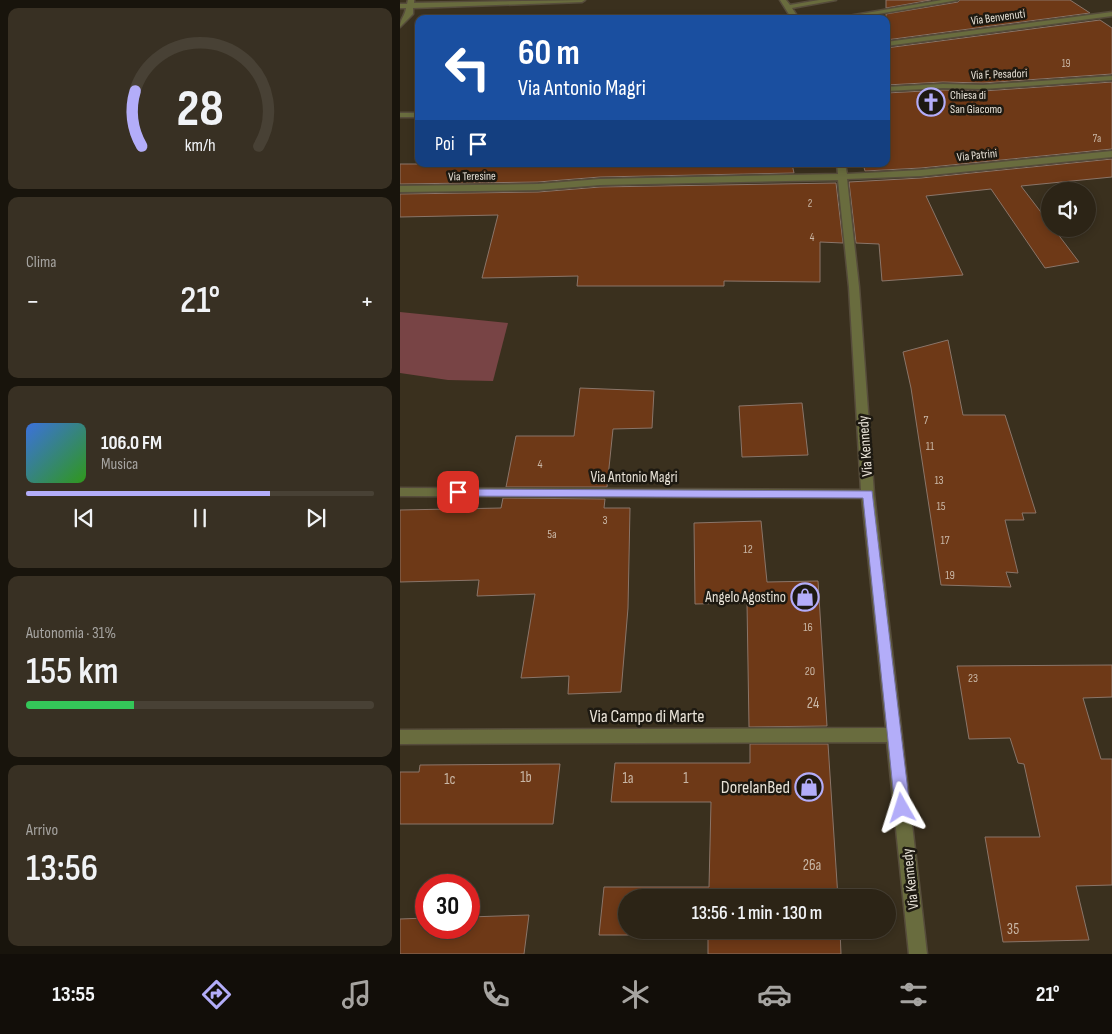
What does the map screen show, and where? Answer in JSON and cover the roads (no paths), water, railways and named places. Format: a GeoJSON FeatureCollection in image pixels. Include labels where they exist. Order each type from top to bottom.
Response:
{"type":"FeatureCollection","features":[{"type":"Feature","properties":{"kind":"street"},"geometry":{"type":"LineString","coordinates":[[400,6],[411,2],[582,0]]}},
{"type":"Feature","properties":{"kind":"street"},"geometry":{"type":"LineString","coordinates":[[785,3],[834,0]]}},
{"type":"Feature","properties":{"kind":"street"},"geometry":{"type":"LineString","coordinates":[[860,15],[956,0]]}},
{"type":"Feature","properties":{"kind":"street"},"geometry":{"type":"LineString","coordinates":[[400,25],[409,14],[411,2]]}},
{"type":"Feature","properties":{"kind":"street"},"geometry":{"type":"LineString","coordinates":[[785,3],[793,15]]}},
{"type":"Feature","properties":{"kind":"street","name":"Via Benvenuti"},"geometry":{"type":"LineString","coordinates":[[890,43],[1112,14]]}},
{"type":"Feature","properties":{"kind":"street","name":"Via F. Pesadori"},"geometry":{"type":"LineString","coordinates":[[890,89],[943,86],[983,87],[1112,78]]}},
{"type":"Feature","properties":{"kind":"street"},"geometry":{"type":"LineString","coordinates":[[400,115],[415,115]]}},
{"type":"Feature","properties":{"kind":"street","name":"Via Patrini"},"geometry":{"type":"LineString","coordinates":[[842,170],[921,173],[1112,154]]}},
{"type":"Feature","properties":{"kind":"street","name":"Via Teresine"},"geometry":{"type":"LineString","coordinates":[[400,189],[538,187],[600,182],[842,170]]}},
{"type":"Feature","properties":{"kind":"street","name":"Via Kennedy"},"geometry":{"type":"LineString","coordinates":[[842,170],[854,287],[868,494],[918,954]]}},
{"type":"Feature","properties":{"kind":"street","name":"Via Antonio Magri"},"geometry":{"type":"LineString","coordinates":[[400,492],[868,494]]}},
{"type":"Feature","properties":{"kind":"street","name":"Via Campo di Marte"},"geometry":{"type":"LineString","coordinates":[[400,737],[894,735]]}},
{"type":"Feature","properties":{"kind":"place","name":"Chiesa di San Giacomo"},"geometry":{"type":"Point","coordinates":[931,102]}},
{"type":"Feature","properties":{"kind":"place","name":"Angelo Agostino"},"geometry":{"type":"Point","coordinates":[805,597]}},
{"type":"Feature","properties":{"kind":"place","name":"DorelanBed"},"geometry":{"type":"Point","coordinates":[809,787]}}]}
